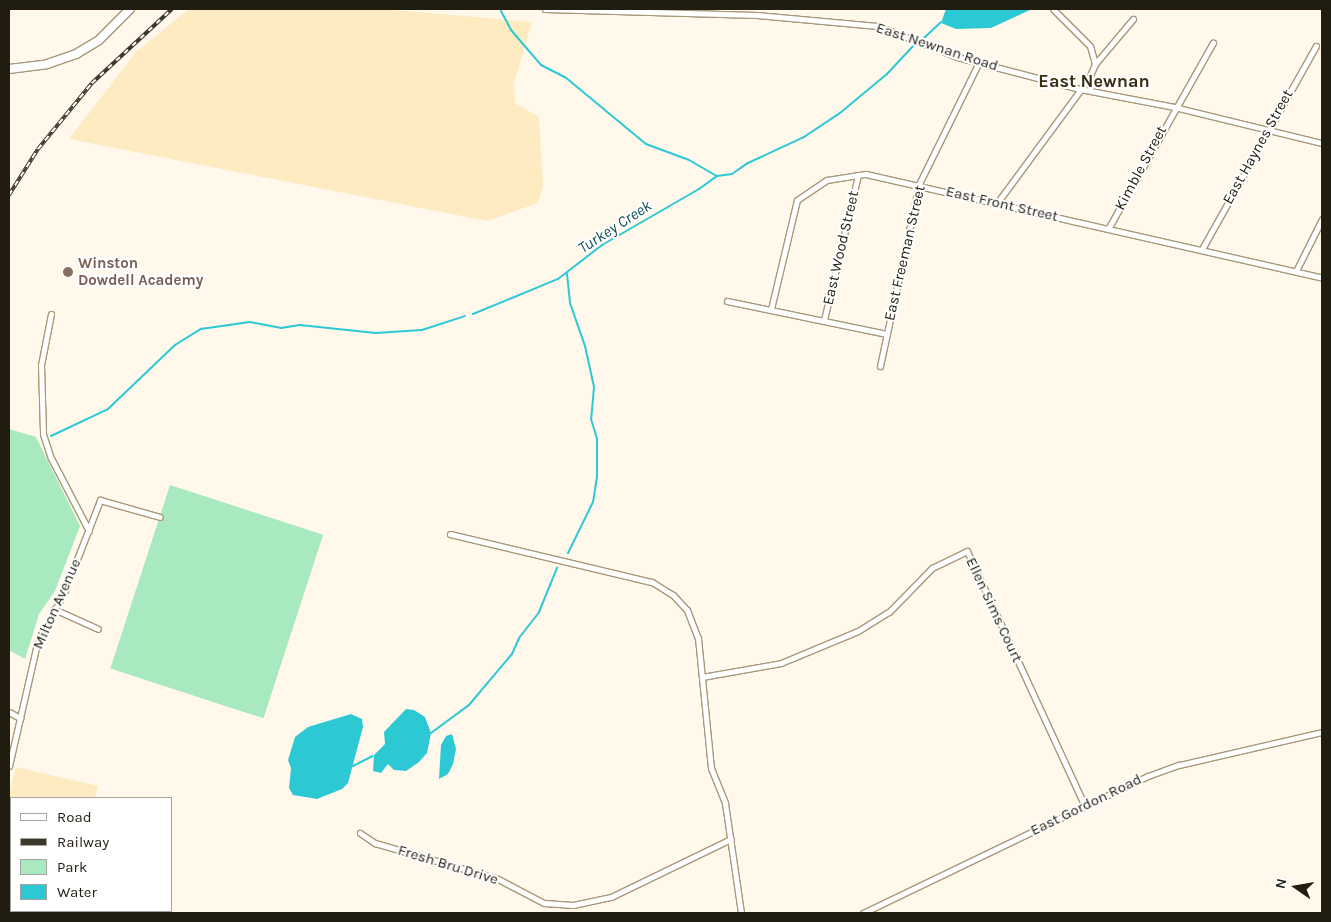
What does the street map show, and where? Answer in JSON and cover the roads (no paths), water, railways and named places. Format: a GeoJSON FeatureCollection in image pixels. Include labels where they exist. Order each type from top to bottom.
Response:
{"type":"FeatureCollection","features":[{"type":"Feature","properties":{"kind":"street"},"geometry":{"type":"LineString","coordinates":[[9,69],[46,64],[76,54],[99,40],[130,9]]}},
{"type":"Feature","properties":{"kind":"street","name":"East Newnan Road"},"geometry":{"type":"LineString","coordinates":[[545,9],[765,15],[878,26],[979,62],[1080,89],[1174,107],[1266,131],[1322,143]]}},
{"type":"Feature","properties":{"kind":"street"},"geometry":{"type":"LineString","coordinates":[[1053,9],[1090,46],[1095,64]]}},
{"type":"Feature","properties":{"kind":"street"},"geometry":{"type":"LineString","coordinates":[[997,203],[1080,89],[1095,64],[1133,18]]}},
{"type":"Feature","properties":{"kind":"street","name":"Kimble Street"},"geometry":{"type":"LineString","coordinates":[[1108,229],[1174,107],[1213,43]]}},
{"type":"Feature","properties":{"kind":"street","name":"East Haynes Street"},"geometry":{"type":"LineString","coordinates":[[1202,250],[1266,131],[1316,46]]}},
{"type":"Feature","properties":{"kind":"street","name":"East Freeman Street"},"geometry":{"type":"LineString","coordinates":[[880,366],[919,184],[979,62]]}},
{"type":"Feature","properties":{"kind":"street","name":"East Front Street"},"geometry":{"type":"LineString","coordinates":[[771,309],[797,200],[827,180],[858,175],[875,175],[919,184],[1322,278]]}},
{"type":"Feature","properties":{"kind":"street","name":"East Wood Street"},"geometry":{"type":"LineString","coordinates":[[824,320],[858,175]]}},
{"type":"Feature","properties":{"kind":"street"},"geometry":{"type":"LineString","coordinates":[[1296,271],[1322,220]]}},
{"type":"Feature","properties":{"kind":"street"},"geometry":{"type":"LineString","coordinates":[[727,302],[771,309],[887,334]]}},
{"type":"Feature","properties":{"kind":"street"},"geometry":{"type":"LineString","coordinates":[[51,314],[41,365],[43,434],[51,458],[89,531]]}},
{"type":"Feature","properties":{"kind":"street","name":"Milton Avenue"},"geometry":{"type":"LineString","coordinates":[[9,766],[36,648],[89,531],[100,500],[160,517]]}},
{"type":"Feature","properties":{"kind":"street"},"geometry":{"type":"LineString","coordinates":[[450,534],[652,582],[673,595],[687,610],[698,638],[711,768],[725,803],[741,913]]}},
{"type":"Feature","properties":{"kind":"street","name":"Ellen Sims Court"},"geometry":{"type":"LineString","coordinates":[[702,677],[781,663],[858,631],[889,612],[932,568],[966,551],[1085,806]]}},
{"type":"Feature","properties":{"kind":"street"},"geometry":{"type":"LineString","coordinates":[[54,609],[98,630]]}},
{"type":"Feature","properties":{"kind":"street"},"geometry":{"type":"LineString","coordinates":[[9,712],[20,718]]}},
{"type":"Feature","properties":{"kind":"street","name":"East Gordon Road"},"geometry":{"type":"LineString","coordinates":[[863,913],[1085,806],[1179,765],[1322,732]]}},
{"type":"Feature","properties":{"kind":"street","name":"Fresh Bru Drive"},"geometry":{"type":"LineString","coordinates":[[360,833],[375,843],[498,879],[544,903],[573,905],[612,897],[731,839]]}},
{"type":"Feature","properties":{"kind":"water"},"geometry":{"type":"Polygon","coordinates":[[[946,9],[1032,9],[991,28],[956,29],[941,23],[946,9]]]}},
{"type":"Feature","properties":{"kind":"water"},"geometry":{"type":"Polygon","coordinates":[[[406,709],[414,710],[425,717],[431,733],[427,753],[419,762],[406,771],[394,770],[388,764],[381,773],[373,771],[374,755],[385,744],[384,732],[406,709]]]}},
{"type":"Feature","properties":{"kind":"water"},"geometry":{"type":"Polygon","coordinates":[[[351,714],[362,719],[363,727],[348,783],[342,789],[317,799],[293,795],[289,788],[291,768],[288,760],[295,737],[308,727],[351,714]]]}},
{"type":"Feature","properties":{"kind":"water"},"geometry":{"type":"Polygon","coordinates":[[[452,734],[456,749],[453,764],[448,774],[439,779],[441,745],[446,736],[452,734]]]}},
{"type":"Feature","properties":{"kind":"waterway"},"geometry":{"type":"LineString","coordinates":[[501,11],[511,30],[541,65],[565,77],[646,144],[689,160],[717,176]]}},
{"type":"Feature","properties":{"kind":"waterway","name":"Turkey Creek"},"geometry":{"type":"LineString","coordinates":[[924,38],[941,22]]}},
{"type":"Feature","properties":{"kind":"waterway","name":"Turkey Creek"},"geometry":{"type":"LineString","coordinates":[[473,314],[558,279],[602,245],[699,189],[717,176],[732,174],[748,163],[804,137],[840,113],[887,74],[915,44]]}},
{"type":"Feature","properties":{"kind":"waterway","name":"Turkey Creek"},"geometry":{"type":"LineString","coordinates":[[567,274],[570,303],[585,346],[594,387],[591,419],[597,439],[597,477],[593,502],[568,553]]}},
{"type":"Feature","properties":{"kind":"waterway"},"geometry":{"type":"LineString","coordinates":[[51,436],[108,409],[175,345],[201,329],[250,322],[281,328],[300,325],[376,333],[422,330],[465,316]]}},
{"type":"Feature","properties":{"kind":"waterway","name":"Turkey Creek"},"geometry":{"type":"LineString","coordinates":[[431,733],[469,705],[512,654],[519,638],[539,612],[557,568]]}},
{"type":"Feature","properties":{"kind":"waterway","name":"Turkey Creek"},"geometry":{"type":"LineString","coordinates":[[353,766],[373,756]]}},
{"type":"Feature","properties":{"kind":"railway"},"geometry":{"type":"LineString","coordinates":[[9,195],[38,149],[92,83],[172,9]]}},
{"type":"Feature","properties":{"kind":"place","name":"Winston Dowdell Academy"},"geometry":{"type":"Point","coordinates":[68,272]}},
{"type":"Feature","properties":{"kind":"district","name":"East Newnan"},"geometry":{"type":"Point","coordinates":[1094,81]}}]}
